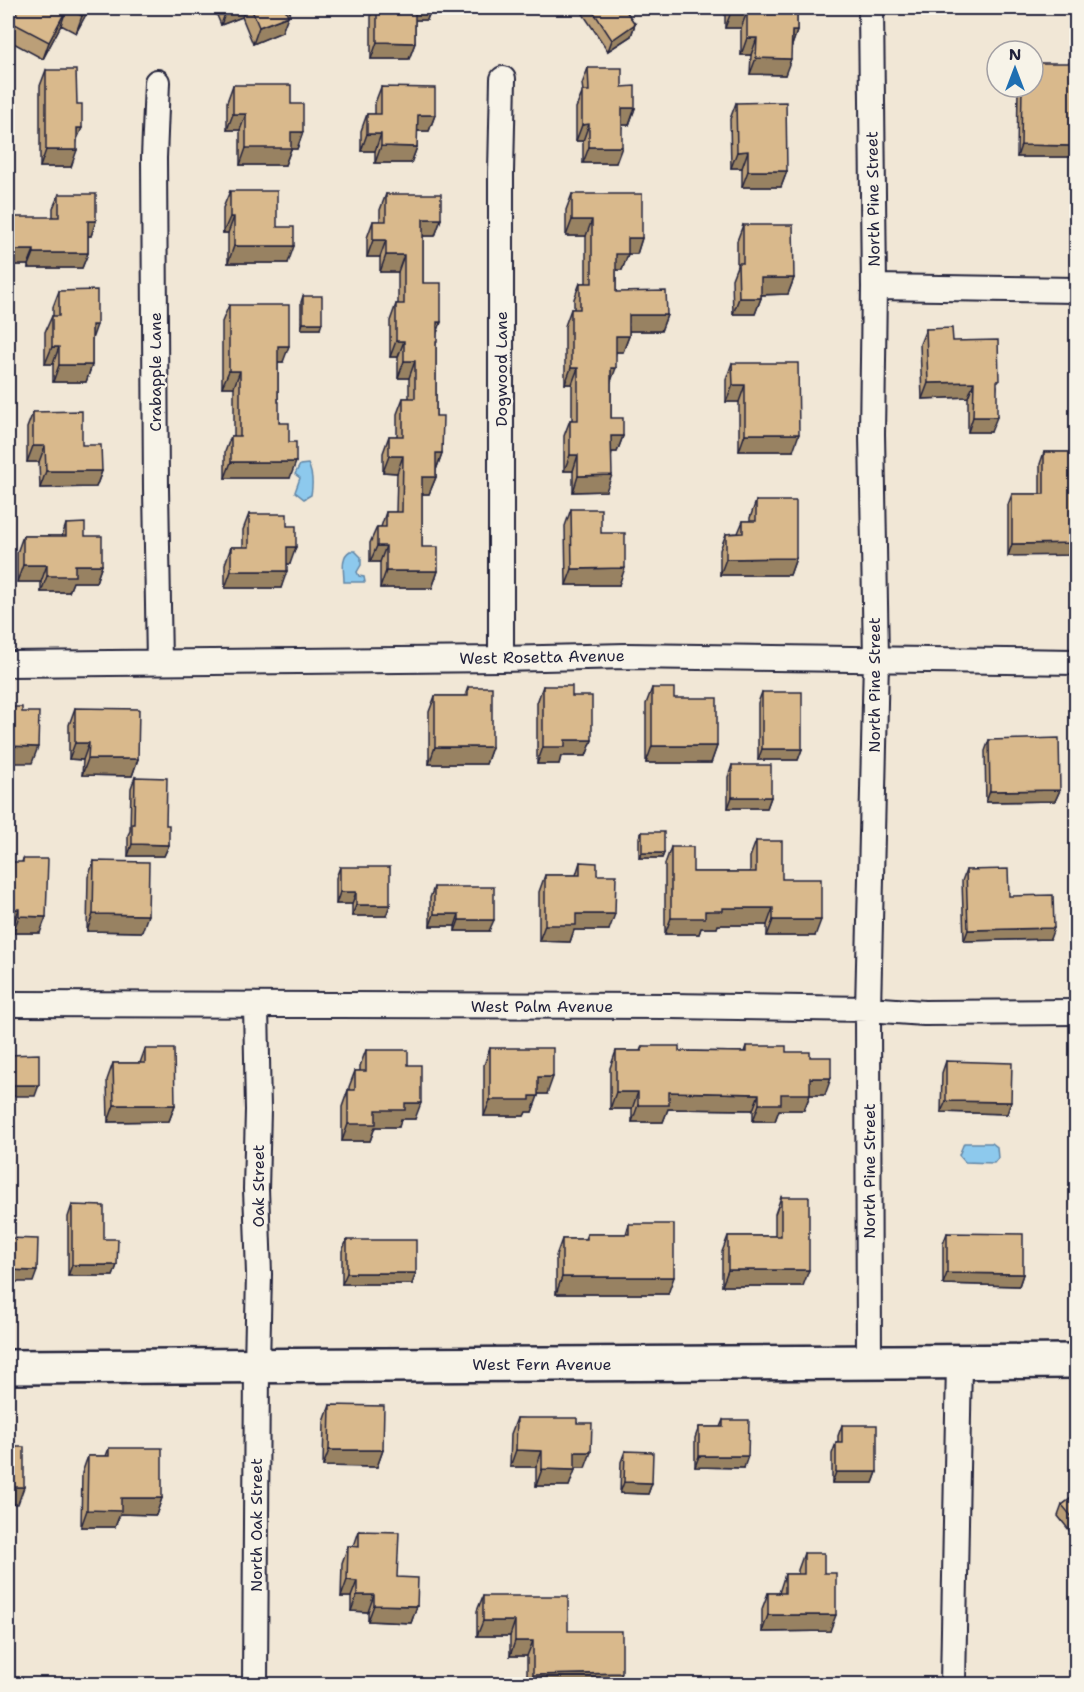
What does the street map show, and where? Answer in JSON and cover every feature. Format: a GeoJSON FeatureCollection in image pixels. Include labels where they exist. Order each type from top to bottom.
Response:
{"type":"FeatureCollection","features":[{"type":"Feature","properties":{"kind":"street","name":"North Pine Street"},"geometry":{"type":"LineString","coordinates":[[869,1362],[868,1009],[876,659],[872,434],[874,287],[871,8]]}},
{"type":"Feature","properties":{"kind":"street","name":"Dogwood Lane"},"geometry":{"type":"LineString","coordinates":[[501,659],[503,79]]}},
{"type":"Feature","properties":{"kind":"street","name":"Crabapple Lane"},"geometry":{"type":"LineString","coordinates":[[157,82],[154,158],[159,662]]}},
{"type":"Feature","properties":{"kind":"street"},"geometry":{"type":"LineString","coordinates":[[874,287],[1077,290]]}},
{"type":"Feature","properties":{"kind":"street","name":"West Rosetta Avenue"},"geometry":{"type":"LineString","coordinates":[[8,664],[627,656],[1077,662]]}},
{"type":"Feature","properties":{"kind":"street","name":"West Palm Avenue"},"geometry":{"type":"LineString","coordinates":[[8,1004],[670,1006],[868,1009],[924,1013],[1077,1012]]}},
{"type":"Feature","properties":{"kind":"street","name":"Oak Street"},"geometry":{"type":"LineString","coordinates":[[256,1006],[258,1110],[256,1189],[259,1274],[257,1365]]}},
{"type":"Feature","properties":{"kind":"street"},"geometry":{"type":"LineString","coordinates":[[953,1684],[959,1362]]}},
{"type":"Feature","properties":{"kind":"street","name":"West Fern Avenue"},"geometry":{"type":"LineString","coordinates":[[8,1366],[1077,1362]]}},
{"type":"Feature","properties":{"kind":"street","name":"North Oak Street"},"geometry":{"type":"LineString","coordinates":[[255,1684],[257,1365]]}},
{"type":"Feature","properties":{"kind":"water"},"geometry":{"type":"Polygon","coordinates":[[[308,464],[312,475],[312,491],[311,495],[304,499],[295,492],[300,478],[295,474],[300,465],[308,464]]]}},
{"type":"Feature","properties":{"kind":"water"},"geometry":{"type":"Polygon","coordinates":[[[350,551],[355,551],[361,557],[361,565],[357,572],[359,576],[364,577],[365,582],[344,582],[344,561],[350,551]]]}},
{"type":"Feature","properties":{"kind":"water"},"geometry":{"type":"Polygon","coordinates":[[[964,1143],[992,1143],[997,1147],[998,1158],[994,1163],[965,1162],[959,1155],[964,1143]]]}},
{"type":"Feature","properties":{"kind":"building"},"geometry":{"type":"Polygon","coordinates":[[[19,8],[67,8],[49,42],[11,22],[19,8]]]}},
{"type":"Feature","properties":{"kind":"building"},"geometry":{"type":"Polygon","coordinates":[[[67,8],[87,8],[82,16],[67,8]]]}},
{"type":"Feature","properties":{"kind":"building"},"geometry":{"type":"Polygon","coordinates":[[[251,8],[285,8],[288,16],[259,27],[251,8]]]}},
{"type":"Feature","properties":{"kind":"building"},"geometry":{"type":"Polygon","coordinates":[[[377,8],[415,8],[415,43],[377,42],[377,8]]]}},
{"type":"Feature","properties":{"kind":"building"},"geometry":{"type":"Polygon","coordinates":[[[591,8],[624,8],[635,24],[612,40],[591,8]]]}},
{"type":"Feature","properties":{"kind":"building"},"geometry":{"type":"Polygon","coordinates":[[[731,8],[797,8],[797,31],[792,31],[791,59],[756,58],[757,38],[747,38],[747,12],[731,12],[731,8]]]}},
{"type":"Feature","properties":{"kind":"building"},"geometry":{"type":"Polygon","coordinates":[[[1045,63],[1076,63],[1075,146],[1021,145],[1022,99],[1045,99],[1045,63]]]}},
{"type":"Feature","properties":{"kind":"building"},"geometry":{"type":"Polygon","coordinates":[[[588,68],[622,68],[622,87],[635,86],[635,108],[622,108],[622,147],[589,147],[589,124],[582,125],[582,91],[589,91],[588,68]]]}},
{"type":"Feature","properties":{"kind":"building"},"geometry":{"type":"Polygon","coordinates":[[[46,70],[76,70],[77,104],[82,104],[82,128],[77,128],[77,150],[46,150],[46,70]]]}},
{"type":"Feature","properties":{"kind":"building"},"geometry":{"type":"Polygon","coordinates":[[[233,85],[291,85],[291,104],[303,104],[303,132],[291,132],[291,148],[246,148],[246,114],[233,114],[233,85]]]}},
{"type":"Feature","properties":{"kind":"building"},"geometry":{"type":"Polygon","coordinates":[[[381,87],[435,88],[435,115],[418,115],[417,147],[381,146],[381,134],[367,134],[367,114],[381,114],[381,87]]]}},
{"type":"Feature","properties":{"kind":"building"},"geometry":{"type":"Polygon","coordinates":[[[786,102],[787,171],[748,171],[748,151],[737,152],[736,103],[786,102]]]}},
{"type":"Feature","properties":{"kind":"building"},"geometry":{"type":"Polygon","coordinates":[[[230,191],[277,191],[277,227],[294,227],[294,246],[234,246],[234,217],[230,217],[230,191]]]}},
{"type":"Feature","properties":{"kind":"building"},"geometry":{"type":"Polygon","coordinates":[[[59,194],[96,194],[96,221],[88,221],[88,253],[34,253],[34,250],[8,250],[8,217],[59,217],[59,194]]]}},
{"type":"Feature","properties":{"kind":"building"},"geometry":{"type":"Polygon","coordinates":[[[386,194],[441,194],[441,219],[423,219],[423,283],[441,283],[441,322],[437,322],[436,341],[436,416],[443,416],[442,453],[436,453],[436,477],[422,477],[422,547],[438,547],[438,571],[386,571],[386,546],[377,546],[377,527],[386,527],[386,512],[402,512],[403,456],[389,456],[389,436],[403,436],[403,398],[415,398],[415,361],[404,361],[404,341],[396,341],[396,304],[404,304],[404,255],[386,255],[386,240],[373,240],[373,221],[386,221],[386,194]]]}},
{"type":"Feature","properties":{"kind":"building"},"geometry":{"type":"Polygon","coordinates":[[[572,194],[642,194],[642,238],[628,238],[628,254],[616,254],[616,292],[666,291],[667,315],[629,315],[629,336],[616,336],[616,368],[611,368],[611,418],[623,418],[623,436],[611,436],[612,475],[578,476],[578,455],[570,455],[570,420],[578,420],[578,368],[571,368],[571,309],[580,309],[580,283],[592,283],[592,220],[572,220],[572,194]]]}},
{"type":"Feature","properties":{"kind":"building"},"geometry":{"type":"Polygon","coordinates":[[[743,225],[793,225],[794,278],[761,278],[761,298],[739,298],[738,263],[743,263],[743,225]]]}},
{"type":"Feature","properties":{"kind":"building"},"geometry":{"type":"Polygon","coordinates":[[[97,290],[97,325],[92,325],[92,365],[59,365],[59,347],[52,347],[52,316],[59,316],[59,291],[97,290]]]}},
{"type":"Feature","properties":{"kind":"building"},"geometry":{"type":"Polygon","coordinates":[[[303,296],[322,296],[322,323],[303,323],[303,296]]]}},
{"type":"Feature","properties":{"kind":"building"},"geometry":{"type":"Polygon","coordinates":[[[229,305],[289,305],[289,346],[278,346],[278,402],[279,423],[289,423],[289,442],[296,442],[296,462],[231,462],[231,436],[240,436],[240,371],[229,371],[229,305]]]}},
{"type":"Feature","properties":{"kind":"building"},"geometry":{"type":"Polygon","coordinates":[[[952,328],[953,341],[998,340],[997,417],[973,417],[974,382],[928,383],[926,329],[952,328]]]}},
{"type":"Feature","properties":{"kind":"building"},"geometry":{"type":"Polygon","coordinates":[[[732,363],[798,363],[799,434],[745,434],[745,385],[733,385],[732,363]]]}},
{"type":"Feature","properties":{"kind":"building"},"geometry":{"type":"Polygon","coordinates":[[[82,411],[82,445],[101,445],[102,471],[46,471],[45,446],[33,446],[33,412],[82,411]]]}},
{"type":"Feature","properties":{"kind":"building"},"geometry":{"type":"Polygon","coordinates":[[[1044,452],[1077,452],[1077,543],[1012,544],[1012,494],[1044,494],[1044,452]]]}},
{"type":"Feature","properties":{"kind":"building"},"geometry":{"type":"Polygon","coordinates":[[[756,501],[796,501],[796,558],[726,559],[726,534],[743,533],[743,521],[756,521],[756,501]]]}},
{"type":"Feature","properties":{"kind":"building"},"geometry":{"type":"Polygon","coordinates":[[[571,509],[601,509],[601,533],[625,533],[625,568],[572,569],[571,509]]]}},
{"type":"Feature","properties":{"kind":"building"},"geometry":{"type":"Polygon","coordinates":[[[249,514],[287,514],[287,526],[296,526],[296,547],[287,547],[287,571],[231,571],[231,547],[249,547],[249,514]]]}},
{"type":"Feature","properties":{"kind":"building"},"geometry":{"type":"Polygon","coordinates":[[[85,523],[85,536],[102,536],[102,565],[75,565],[75,576],[47,576],[47,565],[23,565],[23,536],[66,536],[66,524],[85,523]]]}},
{"type":"Feature","properties":{"kind":"building"},"geometry":{"type":"Polygon","coordinates":[[[543,686],[572,686],[572,696],[592,696],[592,740],[565,740],[565,747],[543,747],[543,686]]]}},
{"type":"Feature","properties":{"kind":"building"},"geometry":{"type":"Polygon","coordinates":[[[468,687],[492,687],[492,747],[435,747],[435,696],[468,696],[468,687]]]}},
{"type":"Feature","properties":{"kind":"building"},"geometry":{"type":"Polygon","coordinates":[[[652,688],[674,688],[674,698],[717,698],[717,746],[652,746],[652,688]]]}},
{"type":"Feature","properties":{"kind":"building"},"geometry":{"type":"Polygon","coordinates":[[[762,692],[802,692],[802,749],[762,749],[762,692]]]}},
{"type":"Feature","properties":{"kind":"building"},"geometry":{"type":"Polygon","coordinates":[[[8,707],[22,707],[22,712],[39,712],[38,747],[8,746],[8,707]]]}},
{"type":"Feature","properties":{"kind":"building"},"geometry":{"type":"Polygon","coordinates":[[[75,708],[139,709],[138,759],[88,759],[89,743],[75,743],[75,708]]]}},
{"type":"Feature","properties":{"kind":"building"},"geometry":{"type":"Polygon","coordinates":[[[1059,738],[1060,790],[990,791],[989,740],[1059,738]]]}},
{"type":"Feature","properties":{"kind":"building"},"geometry":{"type":"Polygon","coordinates":[[[732,765],[771,765],[771,797],[732,797],[732,765]]]}},
{"type":"Feature","properties":{"kind":"building"},"geometry":{"type":"Polygon","coordinates":[[[135,777],[167,778],[166,825],[169,825],[169,845],[132,844],[135,777]]]}},
{"type":"Feature","properties":{"kind":"building"},"geometry":{"type":"Polygon","coordinates":[[[642,832],[664,832],[664,853],[642,853],[642,832]]]}},
{"type":"Feature","properties":{"kind":"building"},"geometry":{"type":"Polygon","coordinates":[[[756,841],[782,841],[782,879],[821,879],[821,920],[773,920],[773,908],[723,908],[723,911],[705,911],[705,918],[671,918],[671,847],[693,847],[693,872],[756,872],[756,841]]]}},
{"type":"Feature","properties":{"kind":"building"},"geometry":{"type":"Polygon","coordinates":[[[23,859],[48,859],[46,917],[19,916],[19,909],[8,909],[8,862],[23,862],[23,859]]]}},
{"type":"Feature","properties":{"kind":"building"},"geometry":{"type":"Polygon","coordinates":[[[94,861],[149,862],[148,915],[93,914],[94,861]]]}},
{"type":"Feature","properties":{"kind":"building"},"geometry":{"type":"Polygon","coordinates":[[[580,862],[597,863],[597,875],[616,875],[615,914],[576,914],[576,925],[545,925],[545,875],[580,875],[580,862]]]}},
{"type":"Feature","properties":{"kind":"building"},"geometry":{"type":"Polygon","coordinates":[[[340,867],[390,867],[390,905],[356,905],[356,892],[340,892],[340,867]]]}},
{"type":"Feature","properties":{"kind":"building"},"geometry":{"type":"Polygon","coordinates":[[[1008,869],[1009,896],[1053,895],[1054,928],[968,930],[966,870],[1008,869]]]}},
{"type":"Feature","properties":{"kind":"building"},"geometry":{"type":"Polygon","coordinates":[[[434,887],[494,887],[494,920],[459,920],[459,914],[434,914],[434,887]]]}},
{"type":"Feature","properties":{"kind":"building"},"geometry":{"type":"Polygon","coordinates":[[[642,1046],[679,1046],[679,1051],[746,1052],[746,1046],[786,1046],[786,1052],[810,1052],[810,1057],[831,1057],[831,1078],[810,1078],[810,1094],[781,1094],[781,1104],[759,1104],[759,1094],[669,1092],[669,1105],[638,1105],[638,1092],[616,1092],[616,1051],[642,1051],[642,1046]]]}},
{"type":"Feature","properties":{"kind":"building"},"geometry":{"type":"Polygon","coordinates":[[[490,1048],[553,1048],[553,1077],[538,1077],[538,1096],[530,1096],[530,1100],[490,1100],[490,1048]]]}},
{"type":"Feature","properties":{"kind":"building"},"geometry":{"type":"Polygon","coordinates":[[[145,1049],[174,1049],[175,1105],[114,1105],[113,1063],[145,1063],[145,1049]]]}},
{"type":"Feature","properties":{"kind":"building"},"geometry":{"type":"Polygon","coordinates":[[[366,1050],[408,1050],[408,1065],[421,1065],[421,1103],[405,1103],[405,1110],[376,1110],[376,1124],[348,1124],[348,1090],[355,1090],[355,1071],[366,1071],[366,1050]]]}},
{"type":"Feature","properties":{"kind":"building"},"geometry":{"type":"Polygon","coordinates":[[[39,1054],[39,1085],[8,1085],[8,1055],[39,1054]]]}},
{"type":"Feature","properties":{"kind":"building"},"geometry":{"type":"Polygon","coordinates":[[[946,1061],[1012,1063],[1011,1102],[946,1101],[946,1061]]]}},
{"type":"Feature","properties":{"kind":"building"},"geometry":{"type":"Polygon","coordinates":[[[781,1197],[809,1197],[809,1270],[728,1270],[728,1236],[781,1236],[781,1197]]]}},
{"type":"Feature","properties":{"kind":"building"},"geometry":{"type":"Polygon","coordinates":[[[72,1205],[104,1206],[104,1239],[118,1239],[117,1265],[72,1265],[72,1205]]]}},
{"type":"Feature","properties":{"kind":"building"},"geometry":{"type":"Polygon","coordinates":[[[629,1224],[674,1224],[674,1277],[562,1277],[562,1239],[587,1239],[587,1234],[629,1234],[629,1224]]]}},
{"type":"Feature","properties":{"kind":"building"},"geometry":{"type":"Polygon","coordinates":[[[947,1233],[1023,1234],[1023,1274],[947,1273],[947,1233]]]}},
{"type":"Feature","properties":{"kind":"building"},"geometry":{"type":"Polygon","coordinates":[[[8,1238],[38,1239],[37,1271],[8,1270],[8,1238]]]}},
{"type":"Feature","properties":{"kind":"building"},"geometry":{"type":"Polygon","coordinates":[[[347,1240],[416,1240],[416,1273],[347,1273],[347,1240]]]}},
{"type":"Feature","properties":{"kind":"building"},"geometry":{"type":"Polygon","coordinates":[[[330,1405],[384,1406],[383,1450],[329,1450],[330,1405]]]}},
{"type":"Feature","properties":{"kind":"building"},"geometry":{"type":"Polygon","coordinates":[[[517,1418],[577,1418],[577,1423],[592,1423],[591,1452],[575,1452],[575,1470],[542,1469],[542,1451],[516,1450],[517,1418]]]}},
{"type":"Feature","properties":{"kind":"building"},"geometry":{"type":"Polygon","coordinates":[[[723,1420],[749,1420],[748,1456],[699,1456],[699,1427],[723,1427],[723,1420]]]}},
{"type":"Feature","properties":{"kind":"building"},"geometry":{"type":"Polygon","coordinates":[[[842,1425],[877,1425],[877,1472],[836,1472],[836,1443],[842,1443],[842,1425]]]}},
{"type":"Feature","properties":{"kind":"building"},"geometry":{"type":"Polygon","coordinates":[[[8,1447],[24,1447],[24,1487],[8,1487],[8,1447]]]}},
{"type":"Feature","properties":{"kind":"building"},"geometry":{"type":"Polygon","coordinates":[[[109,1448],[162,1448],[162,1498],[121,1498],[121,1511],[87,1510],[88,1456],[109,1456],[109,1448]]]}},
{"type":"Feature","properties":{"kind":"building"},"geometry":{"type":"Polygon","coordinates":[[[625,1451],[653,1452],[652,1483],[624,1482],[625,1451]]]}},
{"type":"Feature","properties":{"kind":"building"},"geometry":{"type":"Polygon","coordinates":[[[1077,1494],[1077,1523],[1062,1505],[1077,1494]]]}},
{"type":"Feature","properties":{"kind":"building"},"geometry":{"type":"Polygon","coordinates":[[[359,1531],[399,1532],[397,1577],[418,1578],[417,1606],[374,1605],[374,1595],[357,1595],[357,1581],[347,1580],[348,1546],[359,1547],[359,1531]]]}},
{"type":"Feature","properties":{"kind":"building"},"geometry":{"type":"Polygon","coordinates":[[[804,1553],[824,1553],[824,1573],[836,1573],[836,1615],[768,1615],[768,1593],[785,1593],[785,1574],[804,1574],[804,1553]]]}},
{"type":"Feature","properties":{"kind":"building"},"geometry":{"type":"Polygon","coordinates":[[[483,1596],[568,1596],[568,1631],[622,1631],[622,1673],[533,1675],[533,1641],[515,1641],[515,1621],[483,1621],[483,1596]]]}}]}
